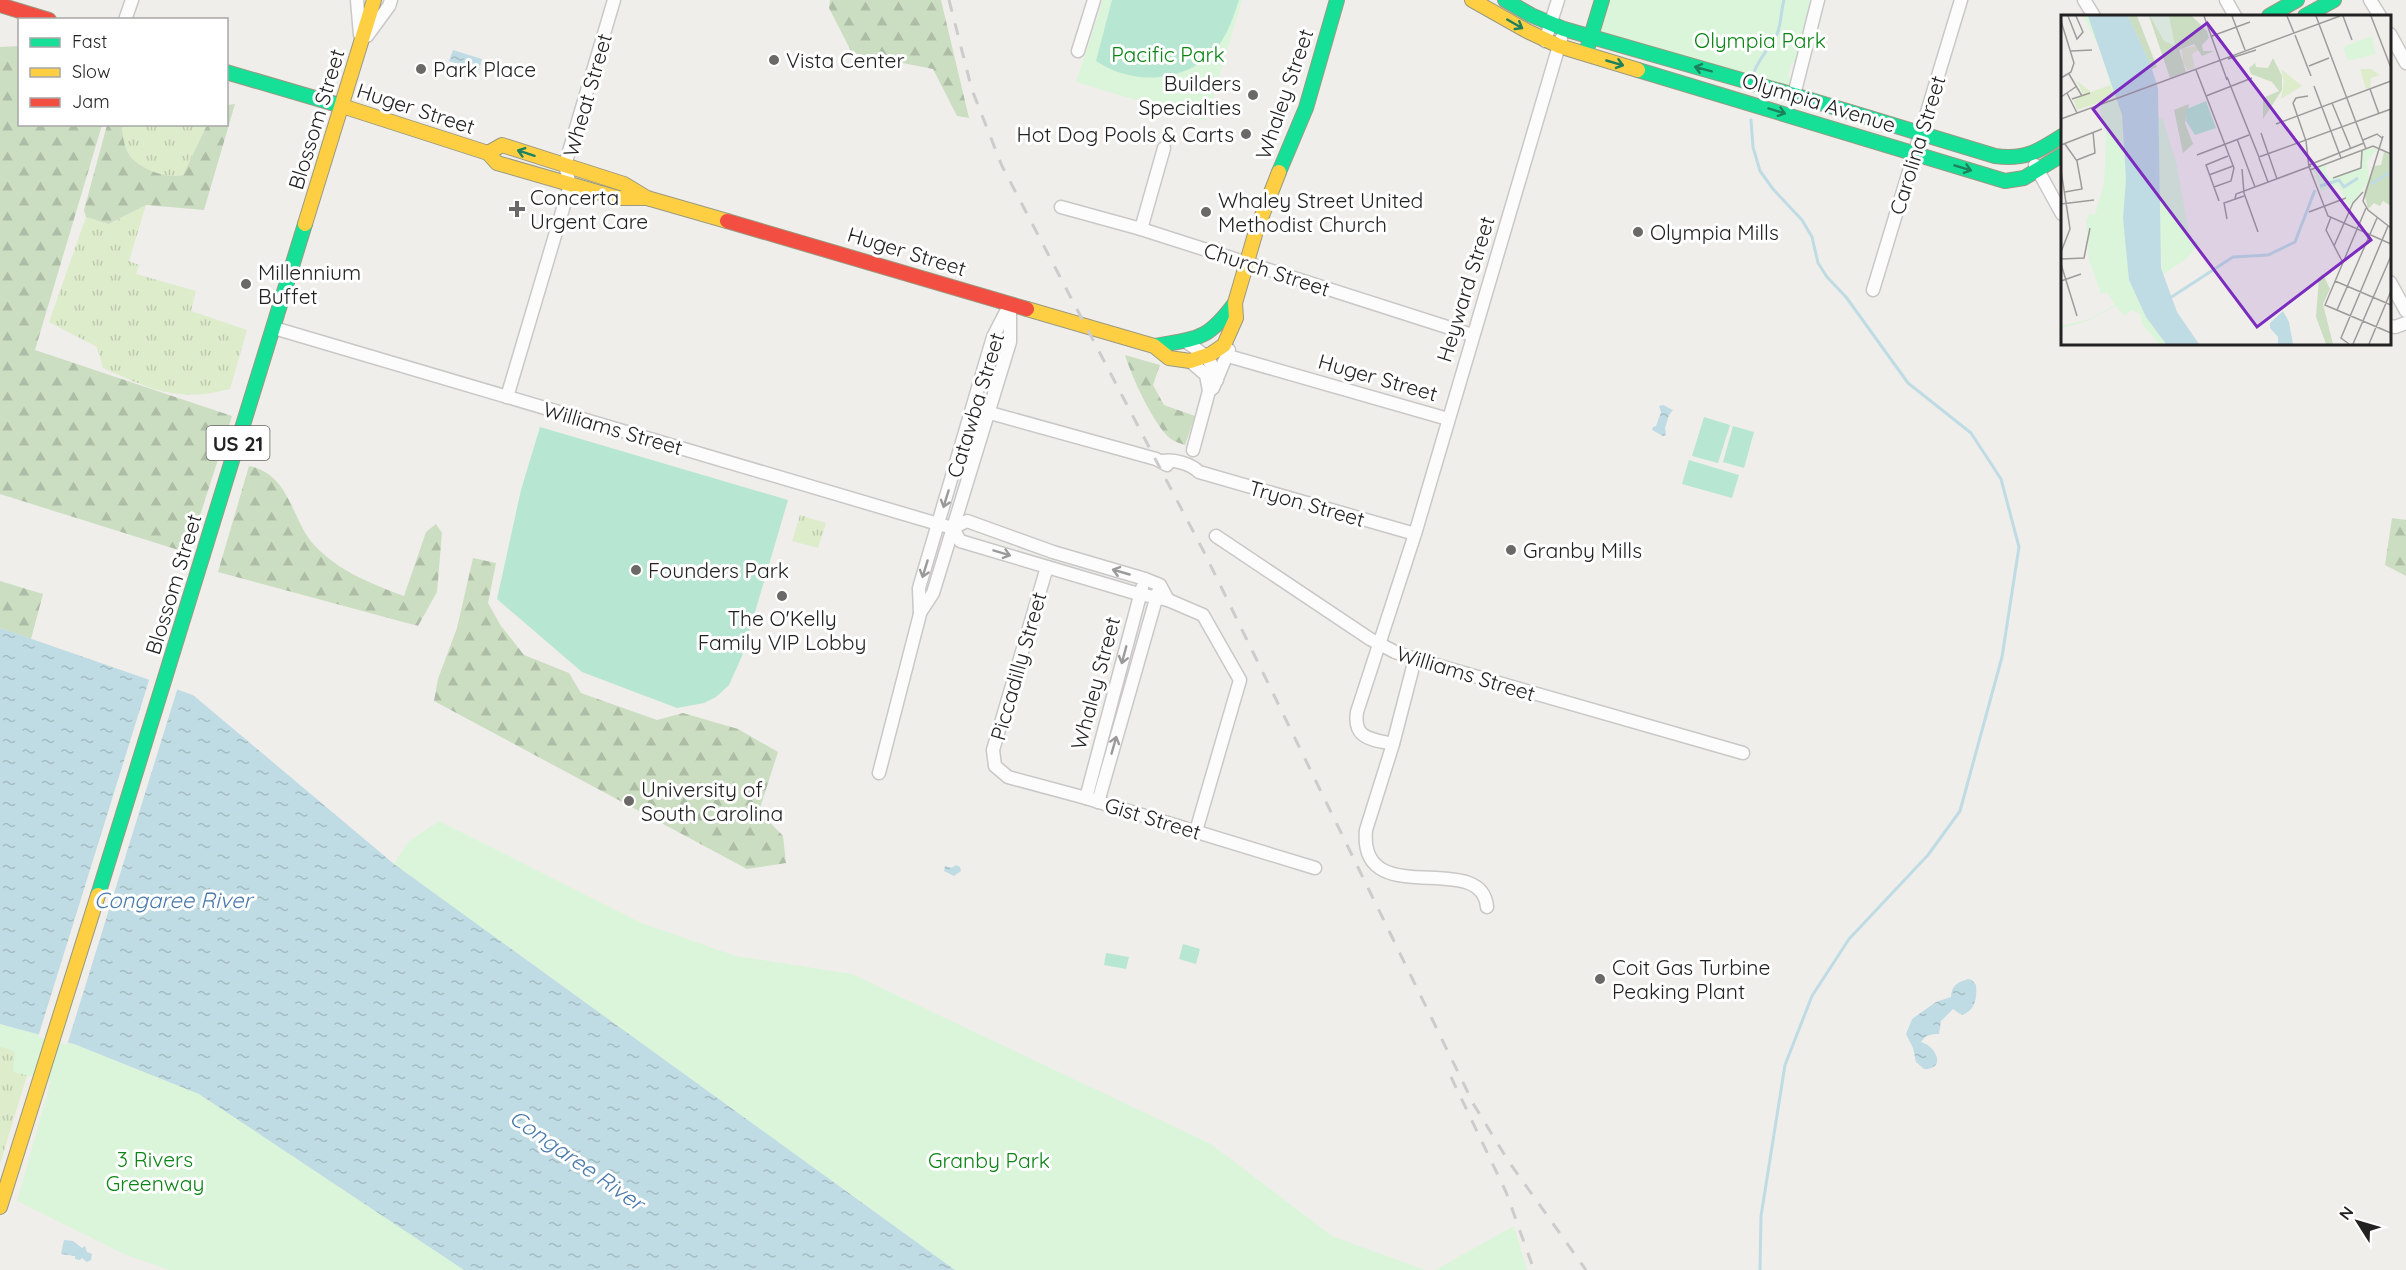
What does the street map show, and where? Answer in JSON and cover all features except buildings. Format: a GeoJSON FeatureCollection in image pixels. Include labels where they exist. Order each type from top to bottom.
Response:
{"type":"FeatureCollection","features":[{"type":"Feature","properties":{"kind":"main road","name":"Blossom Street"},"geometry":{"type":"LineString","coordinates":[[0,1207],[203,558],[374,0]]}},
{"type":"Feature","properties":{"kind":"main road","name":"Whaley Street"},"geometry":{"type":"LineString","coordinates":[[1232,332],[1236,318],[1235,303],[1247,262],[1267,199],[1306,108],[1337,0]]}},
{"type":"Feature","properties":{"kind":"main road","name":"Olympia Avenue"},"geometry":{"type":"LineString","coordinates":[[1472,0],[1552,44],[2005,181],[2024,178],[2061,156]]}},
{"type":"Feature","properties":{"kind":"main road","name":"Olympia Avenue"},"geometry":{"type":"LineString","coordinates":[[1505,0],[1557,27],[1995,156],[2014,160],[2030,156],[2061,137]]}},
{"type":"Feature","properties":{"kind":"main road"},"geometry":{"type":"LineString","coordinates":[[1585,55],[1602,0]]}},
{"type":"Feature","properties":{"kind":"main road"},"geometry":{"type":"LineString","coordinates":[[2271,15],[2297,0]]}},
{"type":"Feature","properties":{"kind":"main road"},"geometry":{"type":"LineString","coordinates":[[2307,15],[2334,0]]}},
{"type":"Feature","properties":{"kind":"main road"},"geometry":{"type":"LineString","coordinates":[[0,5],[42,18]]}},
{"type":"Feature","properties":{"kind":"main road","name":"Huger Street"},"geometry":{"type":"LineString","coordinates":[[228,73],[488,153],[496,163],[618,198],[647,198]]}},
{"type":"Feature","properties":{"kind":"main road","name":"Huger Street"},"geometry":{"type":"LineString","coordinates":[[488,153],[502,145],[624,184],[647,198],[1154,346]]}},
{"type":"Feature","properties":{"kind":"main road","name":"Whaley Street"},"geometry":{"type":"LineString","coordinates":[[1154,346],[1186,342],[1209,334],[1235,303]]}},
{"type":"Feature","properties":{"kind":"main road"},"geometry":{"type":"LineString","coordinates":[[1154,346],[1169,358],[1190,361],[1207,357],[1224,345],[1232,332]]}},
{"type":"Feature","properties":{"kind":"street"},"geometry":{"type":"LineString","coordinates":[[126,18],[132,0]]}},
{"type":"Feature","properties":{"kind":"street"},"geometry":{"type":"LineString","coordinates":[[357,0],[361,44]]}},
{"type":"Feature","properties":{"kind":"street"},"geometry":{"type":"LineString","coordinates":[[361,44],[391,0]]}},
{"type":"Feature","properties":{"kind":"street","name":"Wheat Street"},"geometry":{"type":"LineString","coordinates":[[507,397],[570,185],[566,165],[614,0]]}},
{"type":"Feature","properties":{"kind":"street"},"geometry":{"type":"LineString","coordinates":[[1078,51],[1094,0]]}},
{"type":"Feature","properties":{"kind":"street","name":"Heyward Street"},"geometry":{"type":"LineString","coordinates":[[1393,744],[1368,738],[1358,732],[1355,724],[1363,687],[1415,534],[1472,335],[1557,27],[1558,0]]}},
{"type":"Feature","properties":{"kind":"street"},"geometry":{"type":"LineString","coordinates":[[1794,95],[1818,0]]}},
{"type":"Feature","properties":{"kind":"street","name":"Carolina Street"},"geometry":{"type":"LineString","coordinates":[[1873,290],[1961,0]]}},
{"type":"Feature","properties":{"kind":"street"},"geometry":{"type":"LineString","coordinates":[[2084,0],[2093,15]]}},
{"type":"Feature","properties":{"kind":"street"},"geometry":{"type":"LineString","coordinates":[[2226,0],[2234,15]]}},
{"type":"Feature","properties":{"kind":"street"},"geometry":{"type":"LineString","coordinates":[[2370,0],[2379,15]]}},
{"type":"Feature","properties":{"kind":"street"},"geometry":{"type":"LineString","coordinates":[[2391,36],[2406,63]]}},
{"type":"Feature","properties":{"kind":"street"},"geometry":{"type":"LineString","coordinates":[[1141,229],[1164,148]]}},
{"type":"Feature","properties":{"kind":"street"},"geometry":{"type":"LineString","coordinates":[[2030,156],[2061,212]]}},
{"type":"Feature","properties":{"kind":"street","name":"Church Street"},"geometry":{"type":"LineString","coordinates":[[1061,207],[1247,262],[1472,335]]}},
{"type":"Feature","properties":{"kind":"street"},"geometry":{"type":"LineString","coordinates":[[2391,284],[2406,310]]}},
{"type":"Feature","properties":{"kind":"street","name":"Catawba Street"},"geometry":{"type":"LineString","coordinates":[[879,773],[920,614],[919,588],[993,337],[1010,304]]}},
{"type":"Feature","properties":{"kind":"street","name":"Catawba Street"},"geometry":{"type":"LineString","coordinates":[[920,614],[933,593],[1010,342],[1010,304]]}},
{"type":"Feature","properties":{"kind":"street"},"geometry":{"type":"LineString","coordinates":[[2391,326],[2406,324]]}},
{"type":"Feature","properties":{"kind":"street","name":"Williams Street"},"geometry":{"type":"LineString","coordinates":[[274,328],[952,528],[967,521],[1053,552],[1145,579],[1160,585],[1162,599],[960,541],[952,528]]}},
{"type":"Feature","properties":{"kind":"street","name":"Whaley Street"},"geometry":{"type":"LineString","coordinates":[[1193,450],[1209,391],[1228,356],[1232,332]]}},
{"type":"Feature","properties":{"kind":"street"},"geometry":{"type":"LineString","coordinates":[[1186,342],[1207,357],[1213,365],[1217,380]]}},
{"type":"Feature","properties":{"kind":"street","name":"Huger Street"},"geometry":{"type":"LineString","coordinates":[[1228,356],[1448,419]]}},
{"type":"Feature","properties":{"kind":"street"},"geometry":{"type":"LineString","coordinates":[[1190,361],[1206,375],[1209,391]]}},
{"type":"Feature","properties":{"kind":"street","name":"Tryon Street"},"geometry":{"type":"LineString","coordinates":[[973,408],[1163,461],[1168,466],[1193,474],[1199,472],[1415,534]]}},
{"type":"Feature","properties":{"kind":"street","name":"Williams Street"},"geometry":{"type":"LineString","coordinates":[[1216,536],[1378,644],[1415,659],[1743,753]]}},
{"type":"Feature","properties":{"kind":"street","name":"Piccadilly Street"},"geometry":{"type":"LineString","coordinates":[[995,766],[993,750],[1047,567]]}},
{"type":"Feature","properties":{"kind":"street","name":"Whaley Street"},"geometry":{"type":"LineString","coordinates":[[1092,800],[1145,579]]}},
{"type":"Feature","properties":{"kind":"street"},"geometry":{"type":"LineString","coordinates":[[1162,599],[1203,615],[1240,680],[1196,831]]}},
{"type":"Feature","properties":{"kind":"street","name":"Whaley Street"},"geometry":{"type":"LineString","coordinates":[[1092,800],[1162,599]]}},
{"type":"Feature","properties":{"kind":"street"},"geometry":{"type":"LineString","coordinates":[[1415,659],[1364,843],[1374,865],[1383,870],[1414,877],[1468,881],[1477,885],[1486,895],[1487,907]]}},
{"type":"Feature","properties":{"kind":"street","name":"Gist Street"},"geometry":{"type":"LineString","coordinates":[[995,766],[1008,777],[1092,800],[1315,868]]}},
{"type":"Feature","properties":{"kind":"green space"},"geometry":{"type":"Polygon","coordinates":[[[830,0],[941,0],[969,118],[957,116],[933,69],[852,53],[829,8],[830,0]]]}},
{"type":"Feature","properties":{"kind":"green space","name":"Pacific Park"},"geometry":{"type":"Polygon","coordinates":[[[1103,0],[1242,0],[1206,121],[1076,82],[1103,0]]]}},
{"type":"Feature","properties":{"kind":"green space"},"geometry":{"type":"Polygon","coordinates":[[[1112,0],[1239,0],[1219,45],[1202,61],[1173,75],[1141,77],[1110,69],[1096,61],[1112,0]]]}},
{"type":"Feature","properties":{"kind":"green space","name":"Olympia Park"},"geometry":{"type":"Polygon","coordinates":[[[1608,0],[1813,0],[1798,61],[1791,64],[1788,75],[1795,83],[1792,91],[1600,34],[1608,0]]]}},
{"type":"Feature","properties":{"kind":"green space"},"geometry":{"type":"Polygon","coordinates":[[[18,46],[18,126],[102,126],[35,350],[232,416],[188,553],[0,494],[0,47],[18,46]]]}},
{"type":"Feature","properties":{"kind":"green space"},"geometry":{"type":"Polygon","coordinates":[[[235,104],[204,210],[146,205],[109,224],[86,217],[84,210],[107,126],[122,126],[128,153],[138,164],[153,172],[169,176],[183,175],[207,126],[228,126],[228,105],[235,104]]]}},
{"type":"Feature","properties":{"kind":"green space"},"geometry":{"type":"Polygon","coordinates":[[[122,126],[207,126],[183,175],[176,176],[153,172],[138,164],[128,153],[122,126]]]}},
{"type":"Feature","properties":{"kind":"green space"},"geometry":{"type":"Polygon","coordinates":[[[146,205],[129,261],[139,265],[136,274],[196,291],[191,311],[247,330],[230,389],[194,395],[150,388],[103,368],[97,347],[49,322],[86,217],[110,224],[146,205]]]}},
{"type":"Feature","properties":{"kind":"green space"},"geometry":{"type":"Polygon","coordinates":[[[1125,355],[1160,365],[1153,385],[1164,405],[1195,416],[1185,445],[1171,439],[1157,423],[1132,375],[1125,355]]]}},
{"type":"Feature","properties":{"kind":"green space"},"geometry":{"type":"Polygon","coordinates":[[[1704,417],[1730,425],[1718,463],[1692,456],[1704,417]]]}},
{"type":"Feature","properties":{"kind":"green space"},"geometry":{"type":"Polygon","coordinates":[[[1733,426],[1754,432],[1744,468],[1723,462],[1733,426]]]}},
{"type":"Feature","properties":{"kind":"green space","name":"Founders Park"},"geometry":{"type":"Polygon","coordinates":[[[540,427],[788,500],[742,656],[729,685],[716,697],[704,703],[677,708],[582,672],[497,599],[521,490],[540,427]]]}},
{"type":"Feature","properties":{"kind":"green space"},"geometry":{"type":"Polygon","coordinates":[[[1689,460],[1739,475],[1732,498],[1682,484],[1689,460]]]}},
{"type":"Feature","properties":{"kind":"green space"},"geometry":{"type":"Polygon","coordinates":[[[249,466],[274,478],[289,500],[307,536],[325,555],[357,576],[404,596],[426,532],[436,524],[442,533],[437,592],[418,626],[218,572],[249,466]]]}},
{"type":"Feature","properties":{"kind":"green space"},"geometry":{"type":"Polygon","coordinates":[[[800,515],[826,523],[818,548],[792,541],[800,515]]]}},
{"type":"Feature","properties":{"kind":"green space"},"geometry":{"type":"Polygon","coordinates":[[[2392,518],[2406,520],[2406,576],[2385,565],[2392,518]]]}},
{"type":"Feature","properties":{"kind":"green space"},"geometry":{"type":"Polygon","coordinates":[[[473,558],[496,563],[488,603],[501,626],[524,655],[569,673],[581,693],[657,720],[683,713],[738,729],[778,752],[759,811],[783,836],[786,863],[747,869],[434,701],[438,679],[457,628],[473,558]]]}},
{"type":"Feature","properties":{"kind":"green space"},"geometry":{"type":"Polygon","coordinates":[[[0,581],[43,594],[31,639],[0,628],[0,581]]]}},
{"type":"Feature","properties":{"kind":"green space","name":"Granby Park"},"geometry":{"type":"Polygon","coordinates":[[[439,821],[641,923],[736,956],[852,974],[1211,1144],[1332,1236],[1425,1270],[955,1270],[394,864],[408,842],[439,821]]]}},
{"type":"Feature","properties":{"kind":"green space"},"geometry":{"type":"Polygon","coordinates":[[[1183,944],[1200,949],[1196,964],[1179,959],[1183,944]]]}},
{"type":"Feature","properties":{"kind":"green space"},"geometry":{"type":"Polygon","coordinates":[[[1106,953],[1129,957],[1126,969],[1104,965],[1106,953]]]}},
{"type":"Feature","properties":{"kind":"green space","name":"3 Rivers Greenway"},"geometry":{"type":"Polygon","coordinates":[[[0,1024],[74,1044],[199,1094],[464,1270],[169,1270],[124,1254],[17,1201],[51,1081],[13,1072],[15,1052],[0,1046],[0,1024]]]}},
{"type":"Feature","properties":{"kind":"green space"},"geometry":{"type":"Polygon","coordinates":[[[0,1042],[36,1046],[0,1164],[0,1042]]]}},
{"type":"Feature","properties":{"kind":"green space"},"geometry":{"type":"Polygon","coordinates":[[[1514,1226],[1527,1270],[1435,1270],[1514,1226]]]}},
{"type":"Feature","properties":{"kind":"water"},"geometry":{"type":"Polygon","coordinates":[[[453,50],[482,59],[479,70],[449,61],[453,50]]]}},
{"type":"Feature","properties":{"kind":"water"},"geometry":{"type":"Polygon","coordinates":[[[1663,405],[1673,410],[1665,428],[1666,435],[1663,436],[1652,430],[1661,412],[1659,406],[1663,405]]]}},
{"type":"Feature","properties":{"kind":"water","name":"Congaree River"},"geometry":{"type":"Polygon","coordinates":[[[0,628],[193,695],[394,864],[955,1270],[464,1270],[199,1094],[74,1044],[0,1024],[0,628]]]}},
{"type":"Feature","properties":{"kind":"water"},"geometry":{"type":"Polygon","coordinates":[[[956,865],[961,871],[954,876],[944,871],[945,866],[951,868],[956,865]]]}},
{"type":"Feature","properties":{"kind":"water"},"geometry":{"type":"Polygon","coordinates":[[[1968,979],[1976,985],[1976,998],[1973,1006],[1962,1015],[1953,1009],[1941,1021],[1939,1034],[1928,1035],[1924,1038],[1921,1042],[1935,1052],[1937,1062],[1931,1068],[1924,1069],[1916,1062],[1913,1048],[1906,1034],[1912,1019],[1936,1002],[1951,997],[1956,985],[1968,979]]]}},
{"type":"Feature","properties":{"kind":"water"},"geometry":{"type":"Polygon","coordinates":[[[64,1240],[73,1241],[82,1248],[85,1246],[87,1252],[92,1254],[91,1260],[87,1262],[82,1258],[80,1260],[75,1259],[75,1256],[61,1254],[64,1240]]]}},
{"type":"Feature","properties":{"kind":"pier"},"geometry":{"type":"Polygon","coordinates":[[[150,677],[178,687],[67,1045],[38,1037],[150,677]]]}},
{"type":"Feature","properties":{"kind":"waterway"},"geometry":{"type":"LineString","coordinates":[[1754,72],[1777,34],[1784,0]]}},
{"type":"Feature","properties":{"kind":"waterway"},"geometry":{"type":"LineString","coordinates":[[1751,120],[1753,147],[1760,171],[1773,189],[1802,220],[1812,237],[1818,263],[1827,277],[1846,297],[1908,383],[1971,433],[2001,479],[2019,547],[2002,657],[1960,811],[1928,855],[1849,939],[1812,996],[1785,1065],[1761,1216],[1760,1270]]}},
{"type":"Feature","properties":{"kind":"railway"},"geometry":{"type":"LineString","coordinates":[[949,0],[972,90],[1002,166],[1205,554],[1474,1105],[1509,1162],[1586,1270]]}},
{"type":"Feature","properties":{"kind":"railway"},"geometry":{"type":"LineString","coordinates":[[1451,1077],[1506,1192],[1534,1270]]}},
{"type":"Feature","properties":{"kind":"traffic: fast"},"geometry":{"type":"LineString","coordinates":[[1279,172],[1306,108],[1337,0]]}},
{"type":"Feature","properties":{"kind":"traffic: fast"},"geometry":{"type":"LineString","coordinates":[[1505,0],[1531,15],[1564,29],[1995,156],[2015,157],[2030,154],[2061,137]]}},
{"type":"Feature","properties":{"kind":"traffic: fast"},"geometry":{"type":"LineString","coordinates":[[1588,46],[1602,0]]}},
{"type":"Feature","properties":{"kind":"traffic: fast"},"geometry":{"type":"LineString","coordinates":[[2271,15],[2297,0]]}},
{"type":"Feature","properties":{"kind":"traffic: fast"},"geometry":{"type":"LineString","coordinates":[[2307,15],[2334,0]]}},
{"type":"Feature","properties":{"kind":"traffic: fast"},"geometry":{"type":"LineString","coordinates":[[1638,70],[2005,181],[2024,178],[2061,156]]}},
{"type":"Feature","properties":{"kind":"traffic: fast"},"geometry":{"type":"LineString","coordinates":[[228,73],[342,106]]}},
{"type":"Feature","properties":{"kind":"traffic: fast"},"geometry":{"type":"LineString","coordinates":[[98,895],[305,224]]}},
{"type":"Feature","properties":{"kind":"traffic: fast"},"geometry":{"type":"LineString","coordinates":[[1154,346],[1200,336],[1217,325],[1235,303]]}},
{"type":"Feature","properties":{"kind":"traffic: slow"},"geometry":{"type":"LineString","coordinates":[[305,224],[374,0]]}},
{"type":"Feature","properties":{"kind":"traffic: slow"},"geometry":{"type":"LineString","coordinates":[[1472,0],[1559,46],[1638,70]]}},
{"type":"Feature","properties":{"kind":"traffic: slow"},"geometry":{"type":"LineString","coordinates":[[342,106],[488,153],[497,163],[618,198],[647,198]]}},
{"type":"Feature","properties":{"kind":"traffic: slow"},"geometry":{"type":"LineString","coordinates":[[488,153],[502,145],[624,184],[647,198],[727,221]]}},
{"type":"Feature","properties":{"kind":"traffic: slow"},"geometry":{"type":"LineString","coordinates":[[1027,309],[1154,346],[1169,358],[1190,361],[1211,354],[1224,345],[1236,318],[1235,303],[1256,231],[1279,172]]}},
{"type":"Feature","properties":{"kind":"traffic: slow"},"geometry":{"type":"LineString","coordinates":[[0,1207],[98,895]]}},
{"type":"Feature","properties":{"kind":"traffic: jam"},"geometry":{"type":"LineString","coordinates":[[0,5],[42,18]]}},
{"type":"Feature","properties":{"kind":"traffic: jam"},"geometry":{"type":"LineString","coordinates":[[727,221],[1027,309]]}},
{"type":"Feature","properties":{"kind":"place","name":"Vista Center"},"geometry":{"type":"Point","coordinates":[774,60]}},
{"type":"Feature","properties":{"kind":"place","name":"Park Place"},"geometry":{"type":"Point","coordinates":[421,69]}},
{"type":"Feature","properties":{"kind":"place","name":"Builders Specialties"},"geometry":{"type":"Point","coordinates":[1253,95]}},
{"type":"Feature","properties":{"kind":"place","name":"Hot Dog Pools & Carts"},"geometry":{"type":"Point","coordinates":[1246,134]}},
{"type":"Feature","properties":{"kind":"place","name":"Concerta Urgent Care"},"geometry":{"type":"Point","coordinates":[517,209]}},
{"type":"Feature","properties":{"kind":"place","name":"Whaley Street United Methodist Church"},"geometry":{"type":"Point","coordinates":[1206,212]}},
{"type":"Feature","properties":{"kind":"place","name":"Olympia Mills"},"geometry":{"type":"Point","coordinates":[1638,232]}},
{"type":"Feature","properties":{"kind":"place","name":"Millennium Buffet"},"geometry":{"type":"Point","coordinates":[246,284]}},
{"type":"Feature","properties":{"kind":"place","name":"Granby Mills"},"geometry":{"type":"Point","coordinates":[1511,550]}},
{"type":"Feature","properties":{"kind":"place","name":"Founders Park"},"geometry":{"type":"Point","coordinates":[636,570]}},
{"type":"Feature","properties":{"kind":"place","name":"The O'Kelly Family VIP Lobby"},"geometry":{"type":"Point","coordinates":[782,596]}},
{"type":"Feature","properties":{"kind":"place","name":"University of South Carolina"},"geometry":{"type":"Point","coordinates":[629,801]}},
{"type":"Feature","properties":{"kind":"place","name":"Coit Gas Turbine Peaking Plant"},"geometry":{"type":"Point","coordinates":[1600,979]}}]}
